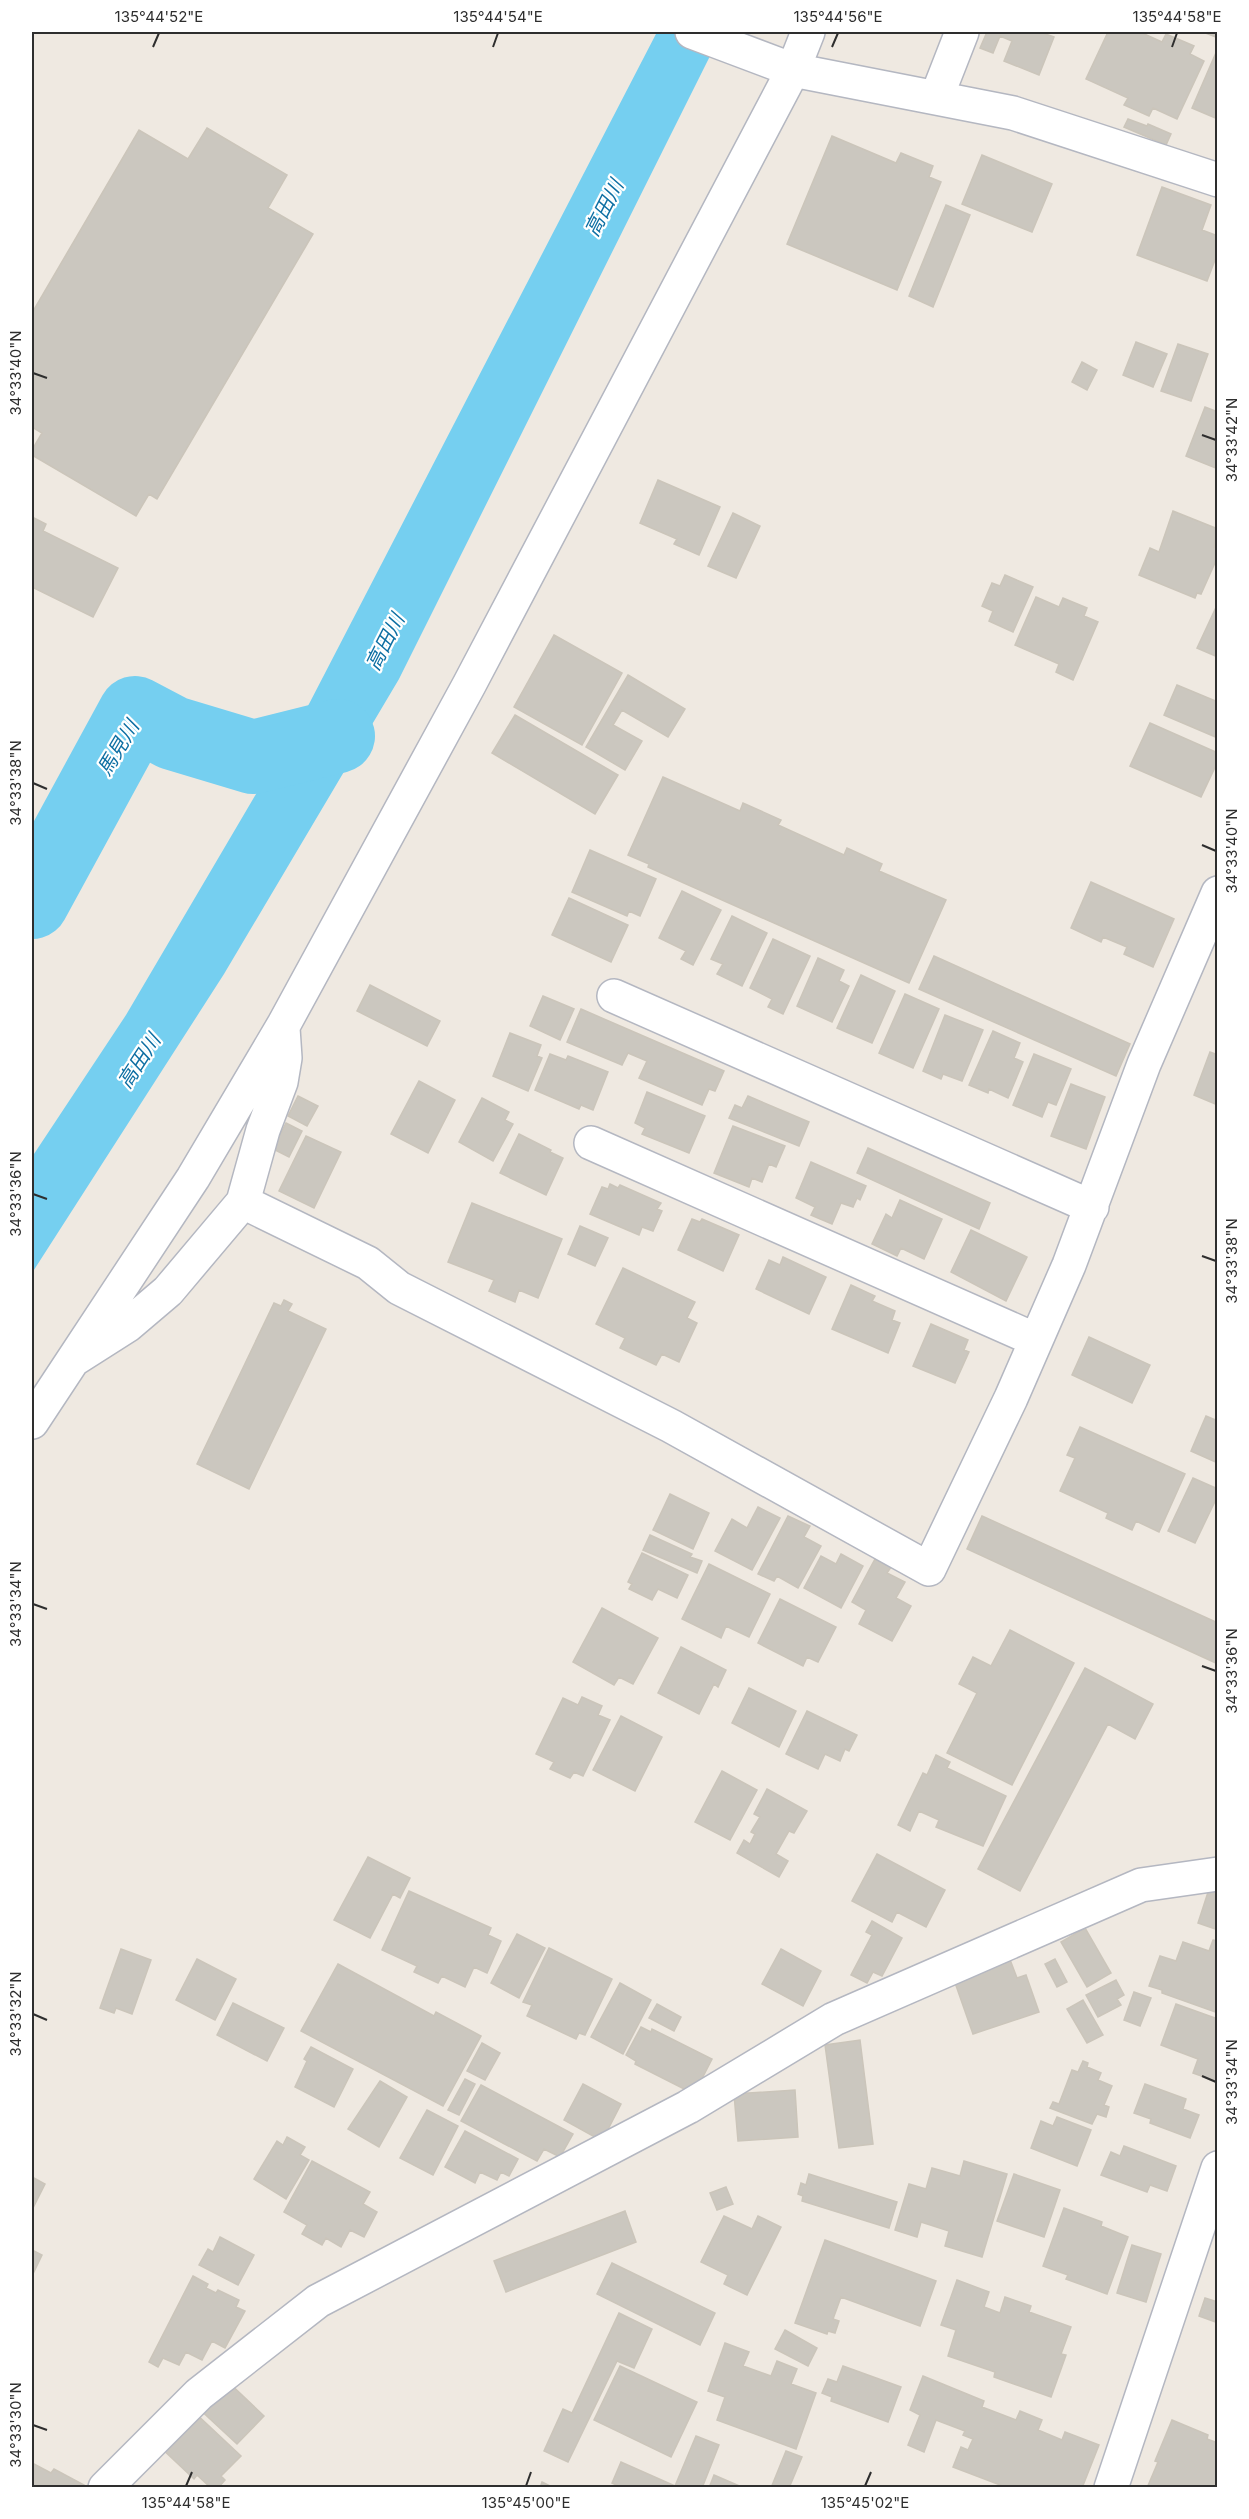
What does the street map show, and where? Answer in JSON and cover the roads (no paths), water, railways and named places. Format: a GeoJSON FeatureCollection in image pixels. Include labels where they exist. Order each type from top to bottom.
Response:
{"type":"FeatureCollection","features":[{"type":"Feature","properties":{"kind":"street"},"geometry":{"type":"LineString","coordinates":[[692,32],[793,70],[833,80],[937,96],[1013,113],[1218,180]]}},
{"type":"Feature","properties":{"kind":"street"},"geometry":{"type":"LineString","coordinates":[[32,1422],[193,1178],[283,1026],[469,685],[793,70],[808,32]]}},
{"type":"Feature","properties":{"kind":"street"},"geometry":{"type":"LineString","coordinates":[[937,96],[962,32]]}},
{"type":"Feature","properties":{"kind":"street"},"geometry":{"type":"LineString","coordinates":[[243,1202],[368,1263],[399,1288],[670,1426],[929,1569],[1036,1340],[1092,1207],[1144,1064],[1218,893]]}},
{"type":"Feature","properties":{"kind":"street"},"geometry":{"type":"LineString","coordinates":[[614,996],[1092,1207]]}},
{"type":"Feature","properties":{"kind":"street"},"geometry":{"type":"LineString","coordinates":[[73,1360],[128,1325],[168,1292],[243,1202],[263,1130],[281,1082],[285,1058],[283,1026]]}},
{"type":"Feature","properties":{"kind":"street"},"geometry":{"type":"LineString","coordinates":[[591,1143],[1036,1340]]}},
{"type":"Feature","properties":{"kind":"street"},"geometry":{"type":"LineString","coordinates":[[105,2487],[199,2394],[318,2301],[688,2107],[834,2019],[1140,1886],[1218,1874]]}},
{"type":"Feature","properties":{"kind":"street"},"geometry":{"type":"LineString","coordinates":[[1111,2487],[1218,2169]]}},
{"type":"Feature","properties":{"kind":"water","name":"高田川"},"geometry":{"type":"Polygon","coordinates":[[[657,32],[722,32],[399,679],[224,974],[32,1273],[32,1157],[126,1015],[309,704],[657,32]]]}},
{"type":"Feature","properties":{"kind":"waterway","name":"馬見川"},"geometry":{"type":"LineString","coordinates":[[32,902],[135,713],[173,733],[253,757],[338,736]]}}]}
